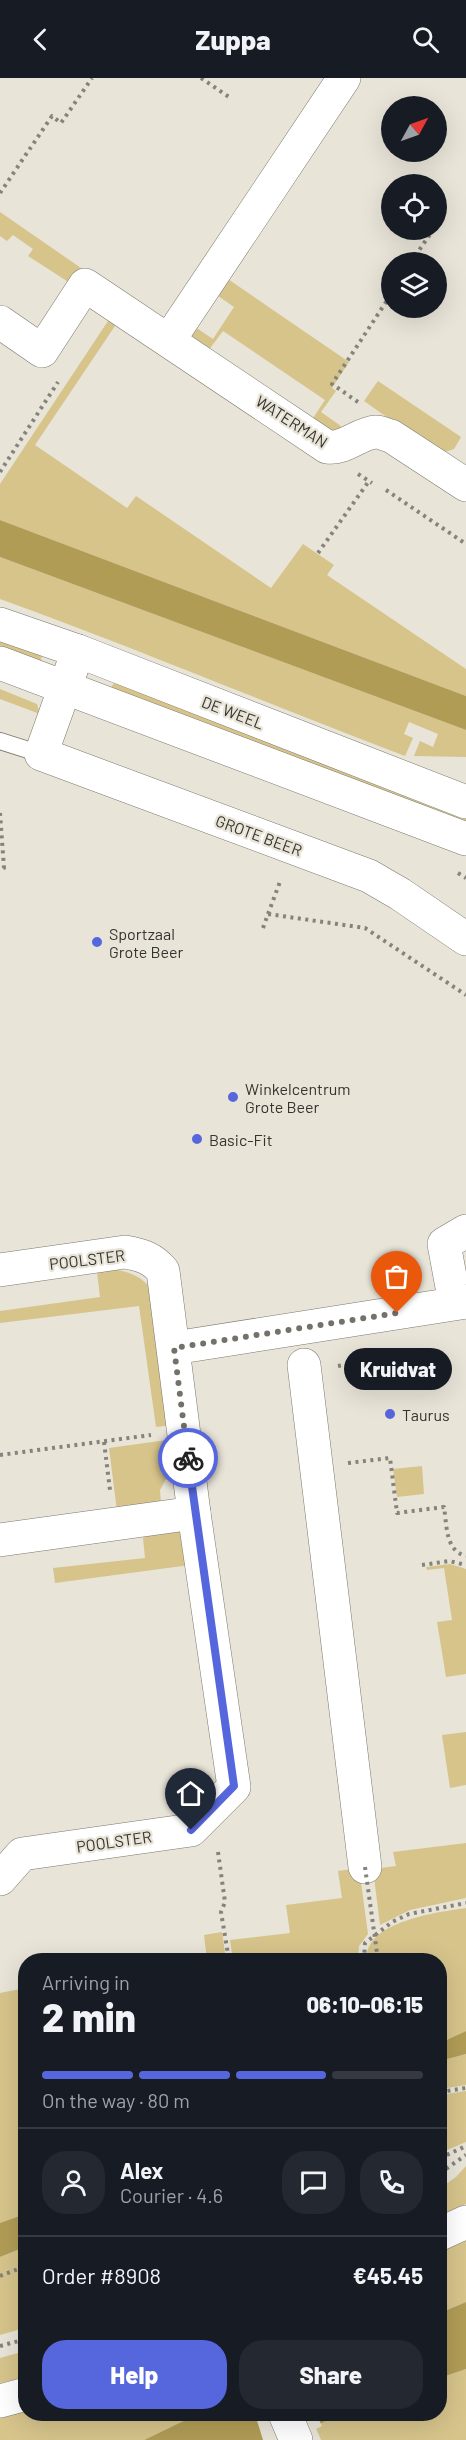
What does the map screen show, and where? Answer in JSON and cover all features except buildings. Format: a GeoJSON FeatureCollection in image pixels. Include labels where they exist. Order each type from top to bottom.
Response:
{"type":"FeatureCollection","features":[{"type":"Feature","properties":{"kind":"street"},"geometry":{"type":"LineString","coordinates":[[169,340],[345,78]]}},
{"type":"Feature","properties":{"kind":"street","name":"WATERMAN"},"geometry":{"type":"LineString","coordinates":[[42,351],[86,285],[327,447],[336,447],[377,432],[391,436],[461,472]]}},
{"type":"Feature","properties":{"kind":"street"},"geometry":{"type":"LineString","coordinates":[[0,322],[42,351]]}},
{"type":"Feature","properties":{"kind":"street","name":"DE WEEL"},"geometry":{"type":"LineString","coordinates":[[0,624],[78,651],[466,802]]}},
{"type":"Feature","properties":{"kind":"street"},"geometry":{"type":"LineString","coordinates":[[41,754],[78,651]]}},
{"type":"Feature","properties":{"kind":"street"},"geometry":{"type":"LineString","coordinates":[[0,663],[466,839]]}},
{"type":"Feature","properties":{"kind":"street","name":"GROTE BEER"},"geometry":{"type":"LineString","coordinates":[[41,754],[369,876],[466,939]]}},
{"type":"Feature","properties":{"kind":"street"},"geometry":{"type":"LineString","coordinates":[[466,1231],[444,1244],[452,1287],[466,1302],[466,1307]]}},
{"type":"Feature","properties":{"kind":"street","name":"POOLSTER"},"geometry":{"type":"LineString","coordinates":[[0,1270],[125,1252],[144,1255],[154,1261],[163,1271],[194,1513],[234,1786],[191,1830],[22,1854],[0,1879]]}},
{"type":"Feature","properties":{"kind":"street"},"geometry":{"type":"LineString","coordinates":[[174,1348],[466,1302]]}},
{"type":"Feature","properties":{"kind":"street"},"geometry":{"type":"LineString","coordinates":[[304,1368],[365,1867]]}},
{"type":"Feature","properties":{"kind":"street"},"geometry":{"type":"LineString","coordinates":[[0,1540],[194,1513]]}},
{"type":"Feature","properties":{"kind":"street"},"geometry":{"type":"LineString","coordinates":[[447,2231],[466,2222]]}},
{"type":"Feature","properties":{"kind":"street"},"geometry":{"type":"LineString","coordinates":[[0,2401],[18,2396]]}},
{"type":"Feature","properties":{"kind":"street"},"geometry":{"type":"LineString","coordinates":[[288,2421],[296,2440]]}},
{"type":"Feature","properties":{"kind":"lane","name":"GROTE BEER"},"geometry":{"type":"LineString","coordinates":[[0,741],[41,754]]}},
{"type":"Feature","properties":{"kind":"path"},"geometry":{"type":"LineString","coordinates":[[0,193],[52,116],[61,123],[92,78]]}},
{"type":"Feature","properties":{"kind":"path"},"geometry":{"type":"LineString","coordinates":[[201,78],[229,97]]}},
{"type":"Feature","properties":{"kind":"path"},"geometry":{"type":"LineString","coordinates":[[364,435],[358,402],[332,384],[381,310]]}},
{"type":"Feature","properties":{"kind":"path"},"geometry":{"type":"LineString","coordinates":[[0,472],[60,379],[42,351]]}},
{"type":"Feature","properties":{"kind":"path"},"geometry":{"type":"LineString","coordinates":[[318,553],[369,481]]}},
{"type":"Feature","properties":{"kind":"path"},"geometry":{"type":"LineString","coordinates":[[386,489],[466,544]]}},
{"type":"Feature","properties":{"kind":"path"},"geometry":{"type":"LineString","coordinates":[[0,813],[4,868],[0,868]]}},
{"type":"Feature","properties":{"kind":"path"},"geometry":{"type":"LineString","coordinates":[[263,928],[268,914],[365,928],[466,995]]}},
{"type":"Feature","properties":{"kind":"path"},"geometry":{"type":"LineString","coordinates":[[304,1368],[391,1358]]}},
{"type":"Feature","properties":{"kind":"path"},"geometry":{"type":"LineString","coordinates":[[0,1455],[184,1431]]}},
{"type":"Feature","properties":{"kind":"path"},"geometry":{"type":"LineString","coordinates":[[104,1442],[115,1524]]}},
{"type":"Feature","properties":{"kind":"path"},"geometry":{"type":"LineString","coordinates":[[316,1466],[390,1458],[397,1513],[444,1507],[452,1548],[466,1556]]}},
{"type":"Feature","properties":{"kind":"path"},"geometry":{"type":"LineString","coordinates":[[422,1565],[449,1561],[466,1566]]}},
{"type":"Feature","properties":{"kind":"path"},"geometry":{"type":"LineString","coordinates":[[212,1810],[225,1902],[221,1912],[228,1953]]}},
{"type":"Feature","properties":{"kind":"path"},"geometry":{"type":"LineString","coordinates":[[365,1867],[377,1953]]}},
{"type":"Feature","properties":{"kind":"path"},"geometry":{"type":"LineString","coordinates":[[364,1953],[365,1943],[392,1922],[418,1911],[466,1903]]}},
{"type":"Feature","properties":{"kind":"path"},"geometry":{"type":"LineString","coordinates":[[447,2091],[466,2088]]}},
{"type":"Feature","properties":{"kind":"path"},"geometry":{"type":"LineString","coordinates":[[447,2155],[466,2146]]}},
{"type":"Feature","properties":{"kind":"path"},"geometry":{"type":"LineString","coordinates":[[447,2168],[466,2155]]}},
{"type":"Feature","properties":{"kind":"path"},"geometry":{"type":"LineString","coordinates":[[0,2276],[18,2269]]}},
{"type":"Feature","properties":{"kind":"path"},"geometry":{"type":"LineString","coordinates":[[0,2346],[18,2341]]}},
{"type":"Feature","properties":{"kind":"shaded area"},"geometry":{"type":"Polygon","coordinates":[[[0,212],[81,268],[70,283],[28,256],[33,249],[13,235],[7,241],[0,236],[0,212]]]}},
{"type":"Feature","properties":{"kind":"shaded area"},"geometry":{"type":"Polygon","coordinates":[[[225,277],[349,362],[332,388],[336,391],[321,412],[341,426],[338,430],[329,432],[311,421],[325,400],[223,331],[208,351],[191,339],[192,325],[213,339],[234,307],[214,293],[225,277]]]}},
{"type":"Feature","properties":{"kind":"shaded area"},"geometry":{"type":"Polygon","coordinates":[[[110,318],[117,323],[35,445],[127,508],[136,496],[271,588],[303,544],[334,565],[327,575],[466,669],[466,696],[0,520],[0,484],[110,318]]]}},
{"type":"Feature","properties":{"kind":"shaded area"},"geometry":{"type":"Polygon","coordinates":[[[378,381],[461,437],[454,449],[439,454],[364,401],[378,381]]]}},
{"type":"Feature","properties":{"kind":"shaded area"},"geometry":{"type":"Polygon","coordinates":[[[0,520],[466,696],[466,730],[0,557],[0,520]]]}},
{"type":"Feature","properties":{"kind":"shaded area"},"geometry":{"type":"Polygon","coordinates":[[[0,557],[466,730],[466,757],[414,756],[420,741],[433,747],[438,734],[409,722],[404,734],[413,738],[405,756],[0,599],[0,557]]]}},
{"type":"Feature","properties":{"kind":"shaded area"},"geometry":{"type":"Polygon","coordinates":[[[0,631],[42,654],[41,661],[0,655],[0,631]]]}},
{"type":"Feature","properties":{"kind":"shaded area"},"geometry":{"type":"Polygon","coordinates":[[[116,681],[466,812],[466,828],[111,692],[111,687],[116,681]]]}},
{"type":"Feature","properties":{"kind":"shaded area"},"geometry":{"type":"Polygon","coordinates":[[[0,689],[37,704],[40,714],[0,699],[0,689]]]}},
{"type":"Feature","properties":{"kind":"shaded area"},"geometry":{"type":"Polygon","coordinates":[[[118,1270],[136,1276],[151,1289],[173,1425],[156,1427],[139,1306],[0,1323],[0,1311],[100,1297],[97,1272],[118,1270]]]}},
{"type":"Feature","properties":{"kind":"shaded area"},"geometry":{"type":"Polygon","coordinates":[[[174,1439],[180,1486],[166,1479],[160,1490],[161,1505],[117,1511],[109,1448],[174,1439]]]}},
{"type":"Feature","properties":{"kind":"shaded area"},"geometry":{"type":"Polygon","coordinates":[[[422,1466],[424,1494],[397,1497],[393,1469],[422,1466]]]}},
{"type":"Feature","properties":{"kind":"shaded area"},"geometry":{"type":"Polygon","coordinates":[[[175,1527],[189,1542],[190,1565],[55,1583],[53,1568],[145,1558],[143,1538],[148,1531],[175,1527]]]}},
{"type":"Feature","properties":{"kind":"shaded area"},"geometry":{"type":"Polygon","coordinates":[[[450,1564],[466,1569],[466,1674],[446,1677],[437,1622],[452,1620],[444,1568],[427,1570],[426,1567],[450,1564]]]}},
{"type":"Feature","properties":{"kind":"shaded area"},"geometry":{"type":"Polygon","coordinates":[[[466,1732],[466,1785],[450,1788],[442,1735],[466,1732]]]}},
{"type":"Feature","properties":{"kind":"shaded area"},"geometry":{"type":"Polygon","coordinates":[[[466,1843],[466,1898],[410,1910],[380,1925],[373,1869],[396,1866],[393,1852],[466,1843]]]}},
{"type":"Feature","properties":{"kind":"shaded area"},"geometry":{"type":"Polygon","coordinates":[[[359,1868],[368,1934],[359,1946],[358,1953],[232,1953],[230,1940],[290,1933],[286,1905],[342,1898],[338,1871],[359,1868]]]}},
{"type":"Feature","properties":{"kind":"shaded area"},"geometry":{"type":"Polygon","coordinates":[[[466,1908],[466,2031],[447,2040],[447,1953],[368,1953],[369,1947],[377,1936],[389,1928],[404,1921],[438,1912],[466,1908]]]}},
{"type":"Feature","properties":{"kind":"shaded area"},"geometry":{"type":"Polygon","coordinates":[[[222,1932],[225,1953],[206,1953],[204,1935],[222,1932]]]}},
{"type":"Feature","properties":{"kind":"shaded area"},"geometry":{"type":"Polygon","coordinates":[[[18,1989],[18,2217],[0,2223],[0,1993],[18,1989]]]}},
{"type":"Feature","properties":{"kind":"shaded area"},"geometry":{"type":"Polygon","coordinates":[[[466,2031],[466,2054],[447,2059],[447,2040],[466,2031]]]}},
{"type":"Feature","properties":{"kind":"shaded area"},"geometry":{"type":"Polygon","coordinates":[[[466,2054],[466,2085],[447,2088],[447,2059],[466,2054]]]}},
{"type":"Feature","properties":{"kind":"shaded area"},"geometry":{"type":"Polygon","coordinates":[[[466,2091],[466,2142],[447,2150],[447,2094],[466,2091]]]}},
{"type":"Feature","properties":{"kind":"shaded area"},"geometry":{"type":"Polygon","coordinates":[[[466,2166],[466,2204],[447,2212],[447,2183],[466,2166]]]}},
{"type":"Feature","properties":{"kind":"shaded area"},"geometry":{"type":"Polygon","coordinates":[[[18,2217],[18,2250],[0,2257],[0,2223],[18,2217]]]}},
{"type":"Feature","properties":{"kind":"shaded area"},"geometry":{"type":"Polygon","coordinates":[[[466,2240],[466,2302],[447,2310],[447,2248],[466,2240]]]}},
{"type":"Feature","properties":{"kind":"shaded area"},"geometry":{"type":"Polygon","coordinates":[[[18,2250],[18,2330],[0,2335],[0,2257],[18,2250]]]}},
{"type":"Feature","properties":{"kind":"shaded area"},"geometry":{"type":"Polygon","coordinates":[[[466,2302],[466,2369],[447,2376],[447,2310],[466,2302]]]}},
{"type":"Feature","properties":{"kind":"shaded area"},"geometry":{"type":"Polygon","coordinates":[[[18,2353],[18,2379],[0,2383],[0,2358],[18,2353]]]}},
{"type":"Feature","properties":{"kind":"shaded area"},"geometry":{"type":"Polygon","coordinates":[[[466,2369],[466,2440],[321,2440],[315,2426],[325,2421],[447,2421],[447,2376],[466,2369]]]}},
{"type":"Feature","properties":{"kind":"shaded area"},"geometry":{"type":"Polygon","coordinates":[[[18,2411],[18,2421],[183,2421],[144,2440],[0,2440],[0,2416],[18,2411]]]}},
{"type":"Feature","properties":{"kind":"shaded area"},"geometry":{"type":"Polygon","coordinates":[[[183,2421],[326,2421],[287,2440],[144,2440],[183,2421]]]}},
{"type":"Feature","properties":{"kind":"pier"},"geometry":{"type":"Polygon","coordinates":[[[257,2421],[320,2421],[322,2426],[294,2440],[263,2440],[257,2421]]]}},
{"type":"Feature","properties":{"kind":"way so far"},"geometry":{"type":"LineString","coordinates":[[188,1458],[174,1348],[397,1313]]}},
{"type":"Feature","properties":{"kind":"place","name":"Sportzaal Grote Beer"},"geometry":{"type":"Point","coordinates":[97,942]}},
{"type":"Feature","properties":{"kind":"place","name":"Winkelcentrum Grote Beer"},"geometry":{"type":"Point","coordinates":[233,1097]}},
{"type":"Feature","properties":{"kind":"place","name":"Basic-Fit"},"geometry":{"type":"Point","coordinates":[197,1139]}},
{"type":"Feature","properties":{"kind":"place","name":"Kruidvat"},"geometry":{"type":"Point","coordinates":[397,1313]}},
{"type":"Feature","properties":{"kind":"place","name":"Taurus"},"geometry":{"type":"Point","coordinates":[390,1414]}},
{"type":"Feature","properties":{"kind":"route"},"geometry":{"type":"LineString","coordinates":[[188,1458],[234,1786],[191,1830]]}}]}
